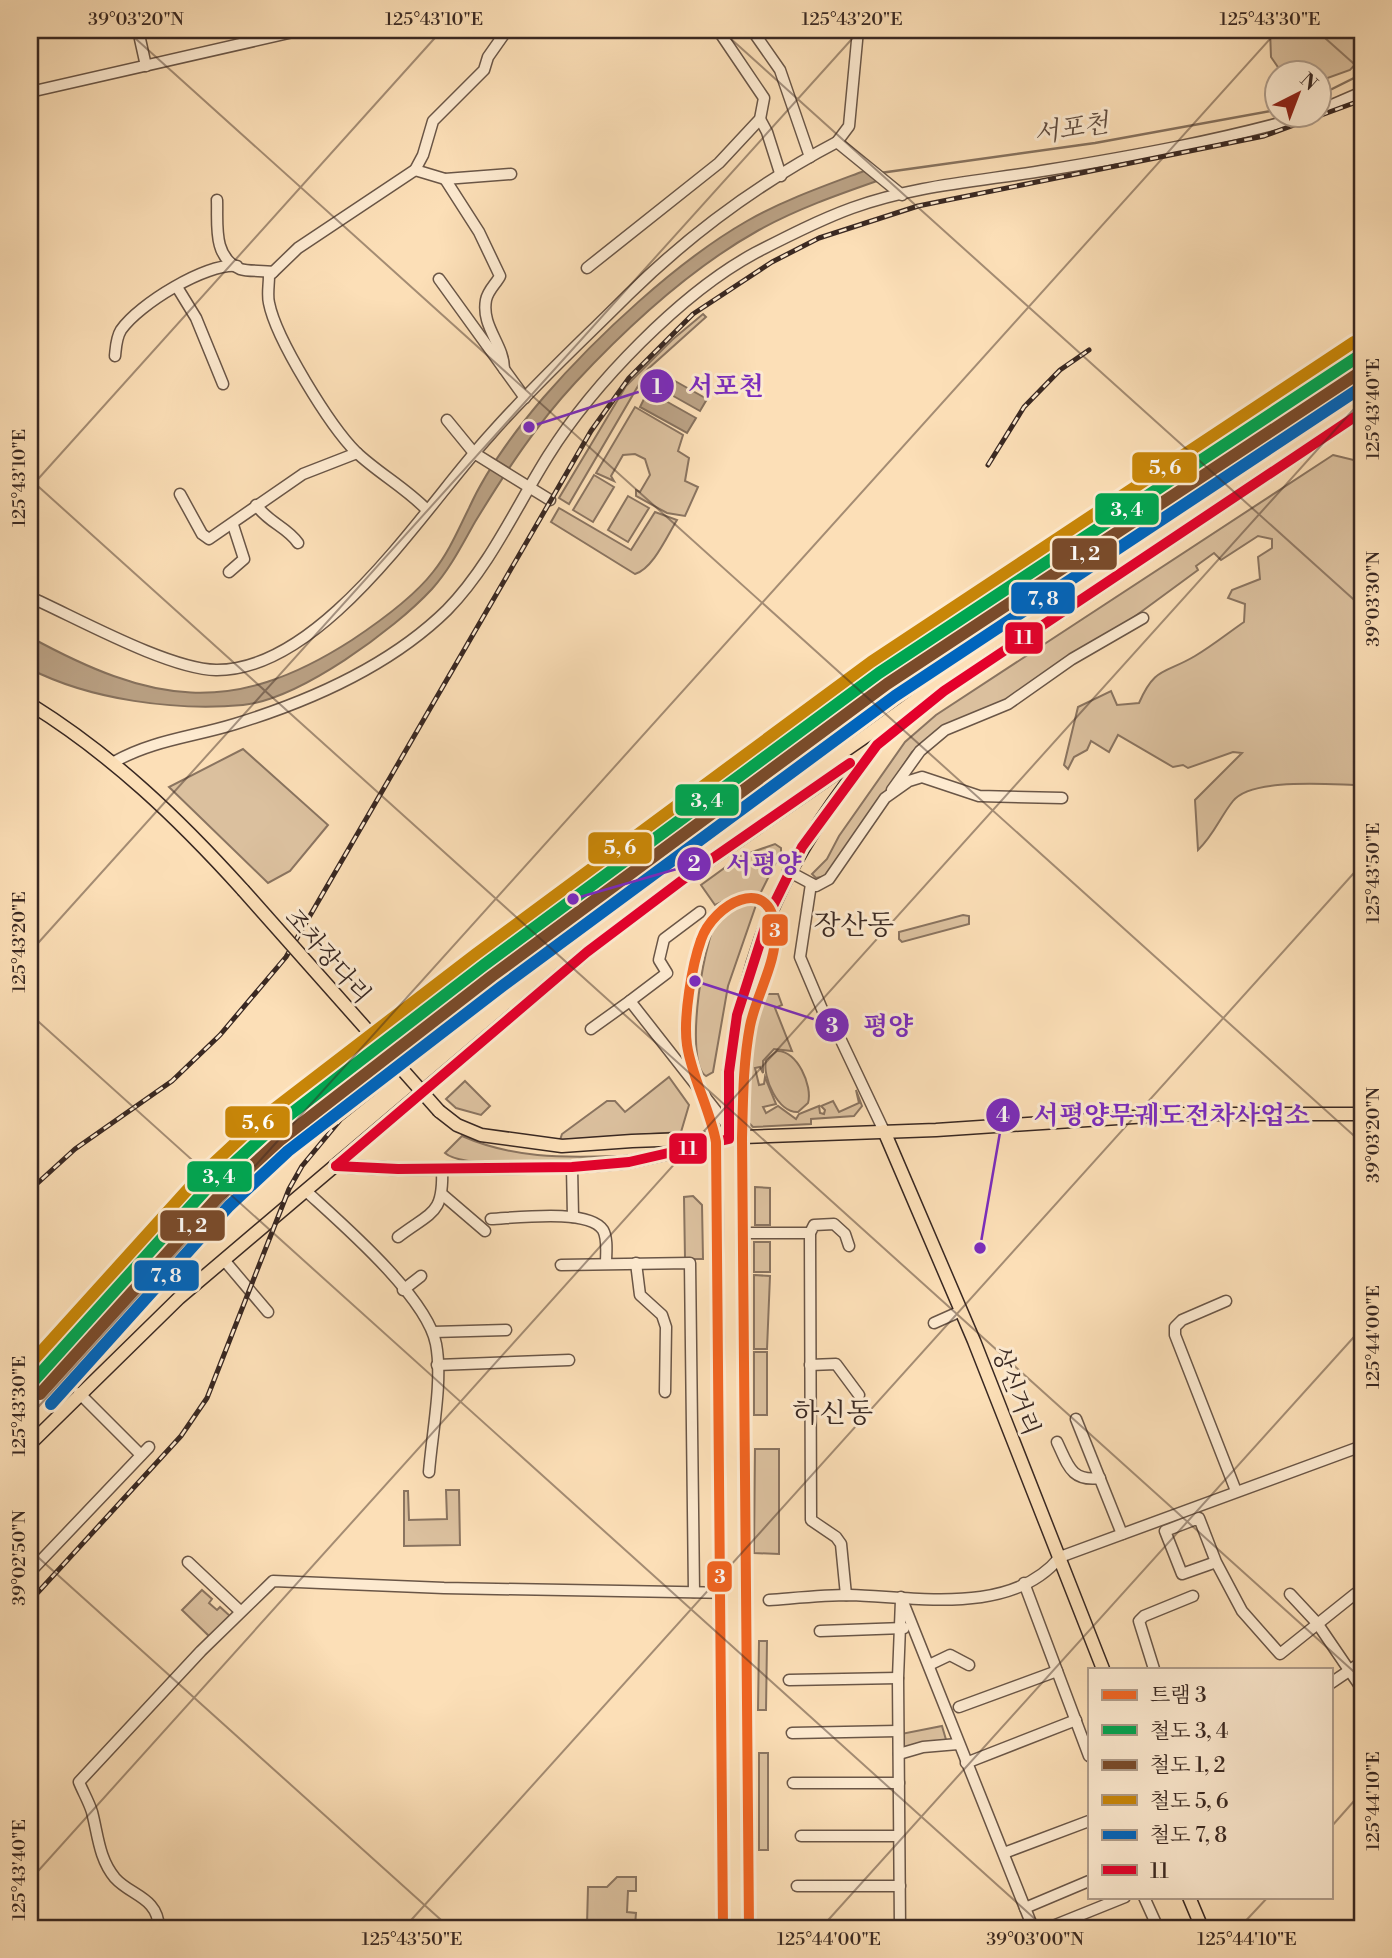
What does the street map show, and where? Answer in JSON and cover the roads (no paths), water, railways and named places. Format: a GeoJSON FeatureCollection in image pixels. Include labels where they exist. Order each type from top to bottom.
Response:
{"type":"FeatureCollection","features":[{"type":"Feature","properties":{"kind":"main road"},"geometry":{"type":"LineString","coordinates":[[30,1444],[79,1393],[179,1298],[587,952],[697,869],[877,745],[944,691],[1362,412]]}},
{"type":"Feature","properties":{"kind":"main road","name":"조차장다리"},"geometry":{"type":"LineString","coordinates":[[30,704],[114,762],[188,830],[395,1065],[439,1111],[457,1125],[481,1135],[538,1145],[728,1132]]}},
{"type":"Feature","properties":{"kind":"main road"},"geometry":{"type":"LineString","coordinates":[[736,1928],[729,1072],[737,1016],[747,975],[788,872],[826,812],[877,745]]}},
{"type":"Feature","properties":{"kind":"main road"},"geometry":{"type":"LineString","coordinates":[[337,1166],[572,1167],[629,1162],[728,1132],[884,1131],[1179,1114],[1362,1114]]}},
{"type":"Feature","properties":{"kind":"main road","name":"상신거리"},"geometry":{"type":"LineString","coordinates":[[884,1131],[961,1311],[1103,1668]]}},
{"type":"Feature","properties":{"kind":"main road"},"geometry":{"type":"LineString","coordinates":[[1189,1898],[1202,1928]]}},
{"type":"Feature","properties":{"kind":"street"},"geometry":{"type":"LineString","coordinates":[[138,30],[146,66]]}},
{"type":"Feature","properties":{"kind":"street"},"geometry":{"type":"LineString","coordinates":[[30,92],[302,30]]}},
{"type":"Feature","properties":{"kind":"street"},"geometry":{"type":"LineString","coordinates":[[427,510],[410,492],[357,453],[290,355],[269,302],[272,272],[298,247],[415,170],[424,155],[433,121],[484,70],[488,57],[507,30]]}},
{"type":"Feature","properties":{"kind":"street"},"geometry":{"type":"LineString","coordinates":[[719,30],[764,98],[760,119],[780,176]]}},
{"type":"Feature","properties":{"kind":"street"},"geometry":{"type":"LineString","coordinates":[[752,30],[780,70],[810,157]]}},
{"type":"Feature","properties":{"kind":"street"},"geometry":{"type":"LineString","coordinates":[[30,597],[184,666],[218,670],[276,655],[319,627],[381,565],[474,453],[525,398],[678,250],[780,176],[836,142],[849,126],[858,30]]}},
{"type":"Feature","properties":{"kind":"street"},"geometry":{"type":"LineString","coordinates":[[1332,105],[1362,92]]}},
{"type":"Feature","properties":{"kind":"street"},"geometry":{"type":"LineString","coordinates":[[587,268],[699,181],[760,119]]}},
{"type":"Feature","properties":{"kind":"street"},"geometry":{"type":"LineString","coordinates":[[114,762],[142,747],[234,724],[280,709],[382,660],[427,627],[467,586],[571,423],[628,356],[660,324],[752,255],[853,208],[938,185],[1129,155],[1262,126]]}},
{"type":"Feature","properties":{"kind":"street"},"geometry":{"type":"LineString","coordinates":[[836,142],[902,195]]}},
{"type":"Feature","properties":{"kind":"street"},"geometry":{"type":"LineString","coordinates":[[415,170],[445,179],[511,174]]}},
{"type":"Feature","properties":{"kind":"street"},"geometry":{"type":"LineString","coordinates":[[445,179],[480,232],[499,276],[488,293],[486,318],[504,359],[504,369]]}},
{"type":"Feature","properties":{"kind":"street"},"geometry":{"type":"LineString","coordinates":[[217,200],[219,247],[237,267]]}},
{"type":"Feature","properties":{"kind":"street"},"geometry":{"type":"LineString","coordinates":[[114,356],[122,328],[159,297],[177,287],[217,267],[272,272]]}},
{"type":"Feature","properties":{"kind":"street"},"geometry":{"type":"LineString","coordinates":[[439,279],[525,398]]}},
{"type":"Feature","properties":{"kind":"street"},"geometry":{"type":"LineString","coordinates":[[177,287],[196,318],[223,384]]}},
{"type":"Feature","properties":{"kind":"street"},"geometry":{"type":"LineString","coordinates":[[447,420],[474,453],[550,500]]}},
{"type":"Feature","properties":{"kind":"street"},"geometry":{"type":"LineString","coordinates":[[180,494],[202,534],[209,539],[233,525],[256,505],[303,474],[357,453]]}},
{"type":"Feature","properties":{"kind":"street"},"geometry":{"type":"LineString","coordinates":[[256,505],[266,520],[292,534],[298,543]]}},
{"type":"Feature","properties":{"kind":"street"},"geometry":{"type":"LineString","coordinates":[[229,572],[244,559],[233,525]]}},
{"type":"Feature","properties":{"kind":"street"},"geometry":{"type":"LineString","coordinates":[[788,872],[817,886],[830,879],[920,751],[945,730],[1008,705],[1072,659],[1143,618]]}},
{"type":"Feature","properties":{"kind":"street"},"geometry":{"type":"LineString","coordinates":[[885,798],[909,781],[922,777],[979,796],[1062,798]]}},
{"type":"Feature","properties":{"kind":"street"},"geometry":{"type":"LineString","coordinates":[[811,884],[800,957],[830,1028],[839,1036],[884,1131]]}},
{"type":"Feature","properties":{"kind":"street"},"geometry":{"type":"LineString","coordinates":[[591,1029],[667,973],[659,960],[664,939],[700,912]]}},
{"type":"Feature","properties":{"kind":"street"},"geometry":{"type":"LineString","coordinates":[[630,1001],[728,1132]]}},
{"type":"Feature","properties":{"kind":"street"},"geometry":{"type":"LineString","coordinates":[[572,1167],[573,1217]]}},
{"type":"Feature","properties":{"kind":"street"},"geometry":{"type":"LineString","coordinates":[[398,1237],[438,1207],[443,1195],[442,1168]]}},
{"type":"Feature","properties":{"kind":"street"},"geometry":{"type":"LineString","coordinates":[[306,1191],[383,1263],[433,1332],[437,1365],[429,1472]]}},
{"type":"Feature","properties":{"kind":"street"},"geometry":{"type":"LineString","coordinates":[[443,1195],[485,1231]]}},
{"type":"Feature","properties":{"kind":"street"},"geometry":{"type":"LineString","coordinates":[[491,1219],[573,1217],[589,1220],[602,1228],[606,1238],[606,1263]]}},
{"type":"Feature","properties":{"kind":"street"},"geometry":{"type":"LineString","coordinates":[[846,1595],[841,1544],[836,1537],[811,1520],[810,1233],[814,1225],[834,1224],[845,1234],[849,1246]]}},
{"type":"Feature","properties":{"kind":"street"},"geometry":{"type":"LineString","coordinates":[[730,1233],[810,1233]]}},
{"type":"Feature","properties":{"kind":"street"},"geometry":{"type":"LineString","coordinates":[[224,1260],[268,1312]]}},
{"type":"Feature","properties":{"kind":"street"},"geometry":{"type":"LineString","coordinates":[[636,1263],[640,1295],[662,1315],[666,1327],[665,1392]]}},
{"type":"Feature","properties":{"kind":"street"},"geometry":{"type":"LineString","coordinates":[[561,1265],[690,1263],[694,1592]]}},
{"type":"Feature","properties":{"kind":"street"},"geometry":{"type":"LineString","coordinates":[[403,1290],[421,1276]]}},
{"type":"Feature","properties":{"kind":"street"},"geometry":{"type":"LineString","coordinates":[[1226,1301],[1182,1320],[1175,1327],[1175,1335],[1236,1491]]}},
{"type":"Feature","properties":{"kind":"street"},"geometry":{"type":"LineString","coordinates":[[934,1323],[961,1311]]}},
{"type":"Feature","properties":{"kind":"street"},"geometry":{"type":"LineString","coordinates":[[433,1332],[506,1330]]}},
{"type":"Feature","properties":{"kind":"street"},"geometry":{"type":"LineString","coordinates":[[437,1365],[569,1360]]}},
{"type":"Feature","properties":{"kind":"street"},"geometry":{"type":"LineString","coordinates":[[810,1365],[836,1364],[859,1395]]}},
{"type":"Feature","properties":{"kind":"street"},"geometry":{"type":"LineString","coordinates":[[30,1572],[145,1451],[79,1393]]}},
{"type":"Feature","properties":{"kind":"street"},"geometry":{"type":"LineString","coordinates":[[1076,1419],[1122,1534]]}},
{"type":"Feature","properties":{"kind":"street"},"geometry":{"type":"LineString","coordinates":[[1057,1442],[1077,1476],[1085,1480],[1100,1478]]}},
{"type":"Feature","properties":{"kind":"street"},"geometry":{"type":"LineString","coordinates":[[769,1600],[846,1595],[983,1598],[1024,1583],[1049,1570],[1060,1557],[1362,1446]]}},
{"type":"Feature","properties":{"kind":"street"},"geometry":{"type":"LineString","coordinates":[[1216,1562],[1182,1574],[1165,1531],[1199,1518],[1216,1562],[1242,1611],[1280,1654],[1355,1594]]}},
{"type":"Feature","properties":{"kind":"street"},"geometry":{"type":"LineString","coordinates":[[188,1562],[240,1611]]}},
{"type":"Feature","properties":{"kind":"street"},"geometry":{"type":"LineString","coordinates":[[159,1928],[154,1910],[141,1895],[120,1883],[105,1862],[96,1838],[92,1811],[79,1782],[240,1611],[273,1581],[444,1588],[734,1592]]}},
{"type":"Feature","properties":{"kind":"street"},"geometry":{"type":"LineString","coordinates":[[1024,1583],[1088,1753]]}},
{"type":"Feature","properties":{"kind":"street"},"geometry":{"type":"LineString","coordinates":[[1290,1594],[1317,1623],[1362,1689]]}},
{"type":"Feature","properties":{"kind":"street"},"geometry":{"type":"LineString","coordinates":[[1154,1668],[1139,1622],[1144,1616],[1194,1596]]}},
{"type":"Feature","properties":{"kind":"street"},"geometry":{"type":"LineString","coordinates":[[901,1597],[1033,1928]]}},
{"type":"Feature","properties":{"kind":"street"},"geometry":{"type":"LineString","coordinates":[[900,1928],[898,1629],[901,1597]]}},
{"type":"Feature","properties":{"kind":"street"},"geometry":{"type":"LineString","coordinates":[[820,1631],[914,1628]]}},
{"type":"Feature","properties":{"kind":"street"},"geometry":{"type":"LineString","coordinates":[[929,1665],[950,1655],[969,1665]]}},
{"type":"Feature","properties":{"kind":"street"},"geometry":{"type":"LineString","coordinates":[[1332,1682],[1362,1662]]}},
{"type":"Feature","properties":{"kind":"street"},"geometry":{"type":"LineString","coordinates":[[959,1707],[1058,1671]]}},
{"type":"Feature","properties":{"kind":"street"},"geometry":{"type":"LineString","coordinates":[[789,1680],[898,1678]]}},
{"type":"Feature","properties":{"kind":"street"},"geometry":{"type":"LineString","coordinates":[[965,1763],[1076,1720]]}},
{"type":"Feature","properties":{"kind":"street"},"geometry":{"type":"LineString","coordinates":[[792,1733],[898,1731]]}},
{"type":"Feature","properties":{"kind":"street"},"geometry":{"type":"LineString","coordinates":[[899,1754],[923,1747],[958,1744]]}},
{"type":"Feature","properties":{"kind":"street"},"geometry":{"type":"LineString","coordinates":[[793,1783],[899,1783]]}},
{"type":"Feature","properties":{"kind":"street"},"geometry":{"type":"LineString","coordinates":[[1004,1853],[1088,1821]]}},
{"type":"Feature","properties":{"kind":"street"},"geometry":{"type":"LineString","coordinates":[[801,1836],[899,1836]]}},
{"type":"Feature","properties":{"kind":"street"},"geometry":{"type":"LineString","coordinates":[[1025,1908],[1088,1881]]}},
{"type":"Feature","properties":{"kind":"street"},"geometry":{"type":"LineString","coordinates":[[797,1886],[900,1886]]}},
{"type":"Feature","properties":{"kind":"street"},"geometry":{"type":"LineString","coordinates":[[1048,1928],[1123,1898]]}},
{"type":"Feature","properties":{"kind":"street"},"geometry":{"type":"LineString","coordinates":[[1144,1898],[1158,1928]]}},
{"type":"Feature","properties":{"kind":"waterway","name":"서포천"},"geometry":{"type":"LineString","coordinates":[[1332,89],[1362,74]]}},
{"type":"Feature","properties":{"kind":"waterway","name":"서포천"},"geometry":{"type":"LineString","coordinates":[[880,173],[1095,143],[1262,113]]}},
{"type":"Feature","properties":{"kind":"railway"},"geometry":{"type":"LineString","coordinates":[[30,1190],[75,1149],[172,1081],[220,1035],[286,957],[591,431],[629,378],[693,314],[772,262],[819,238],[918,206],[1264,136],[1362,100]]}},
{"type":"Feature","properties":{"kind":"railway"},"geometry":{"type":"LineString","coordinates":[[988,465],[1024,407],[1060,370],[1089,350]]}},
{"type":"Feature","properties":{"kind":"railway"},"geometry":{"type":"LineString","coordinates":[[30,1601],[181,1436],[207,1398],[289,1189],[302,1166],[341,1119],[526,971],[1103,554],[1362,381]]}},
{"type":"Feature","properties":{"kind":"tram line","name":"3"},"geometry":{"type":"LineString","coordinates":[[723,1928],[716,1142],[689,1057],[686,1021],[694,963],[707,927],[728,906],[753,898],[763,902],[771,911],[775,940],[770,965],[750,1026],[742,1138],[749,1928]]}},
{"type":"Feature","properties":{"kind":"place","name":"서포천"},"geometry":{"type":"Point","coordinates":[529,427]}},
{"type":"Feature","properties":{"kind":"place","name":"서평양"},"geometry":{"type":"Point","coordinates":[573,899]}},
{"type":"Feature","properties":{"kind":"place","name":"평양"},"geometry":{"type":"Point","coordinates":[695,981]}},
{"type":"Feature","properties":{"kind":"place","name":"서평양무궤도전차사업소"},"geometry":{"type":"Point","coordinates":[980,1248]}},
{"type":"Feature","properties":{"kind":"district","name":"장산동"},"geometry":{"type":"Point","coordinates":[854,924]}},
{"type":"Feature","properties":{"kind":"district","name":"하신동"},"geometry":{"type":"Point","coordinates":[833,1412]}}]}
